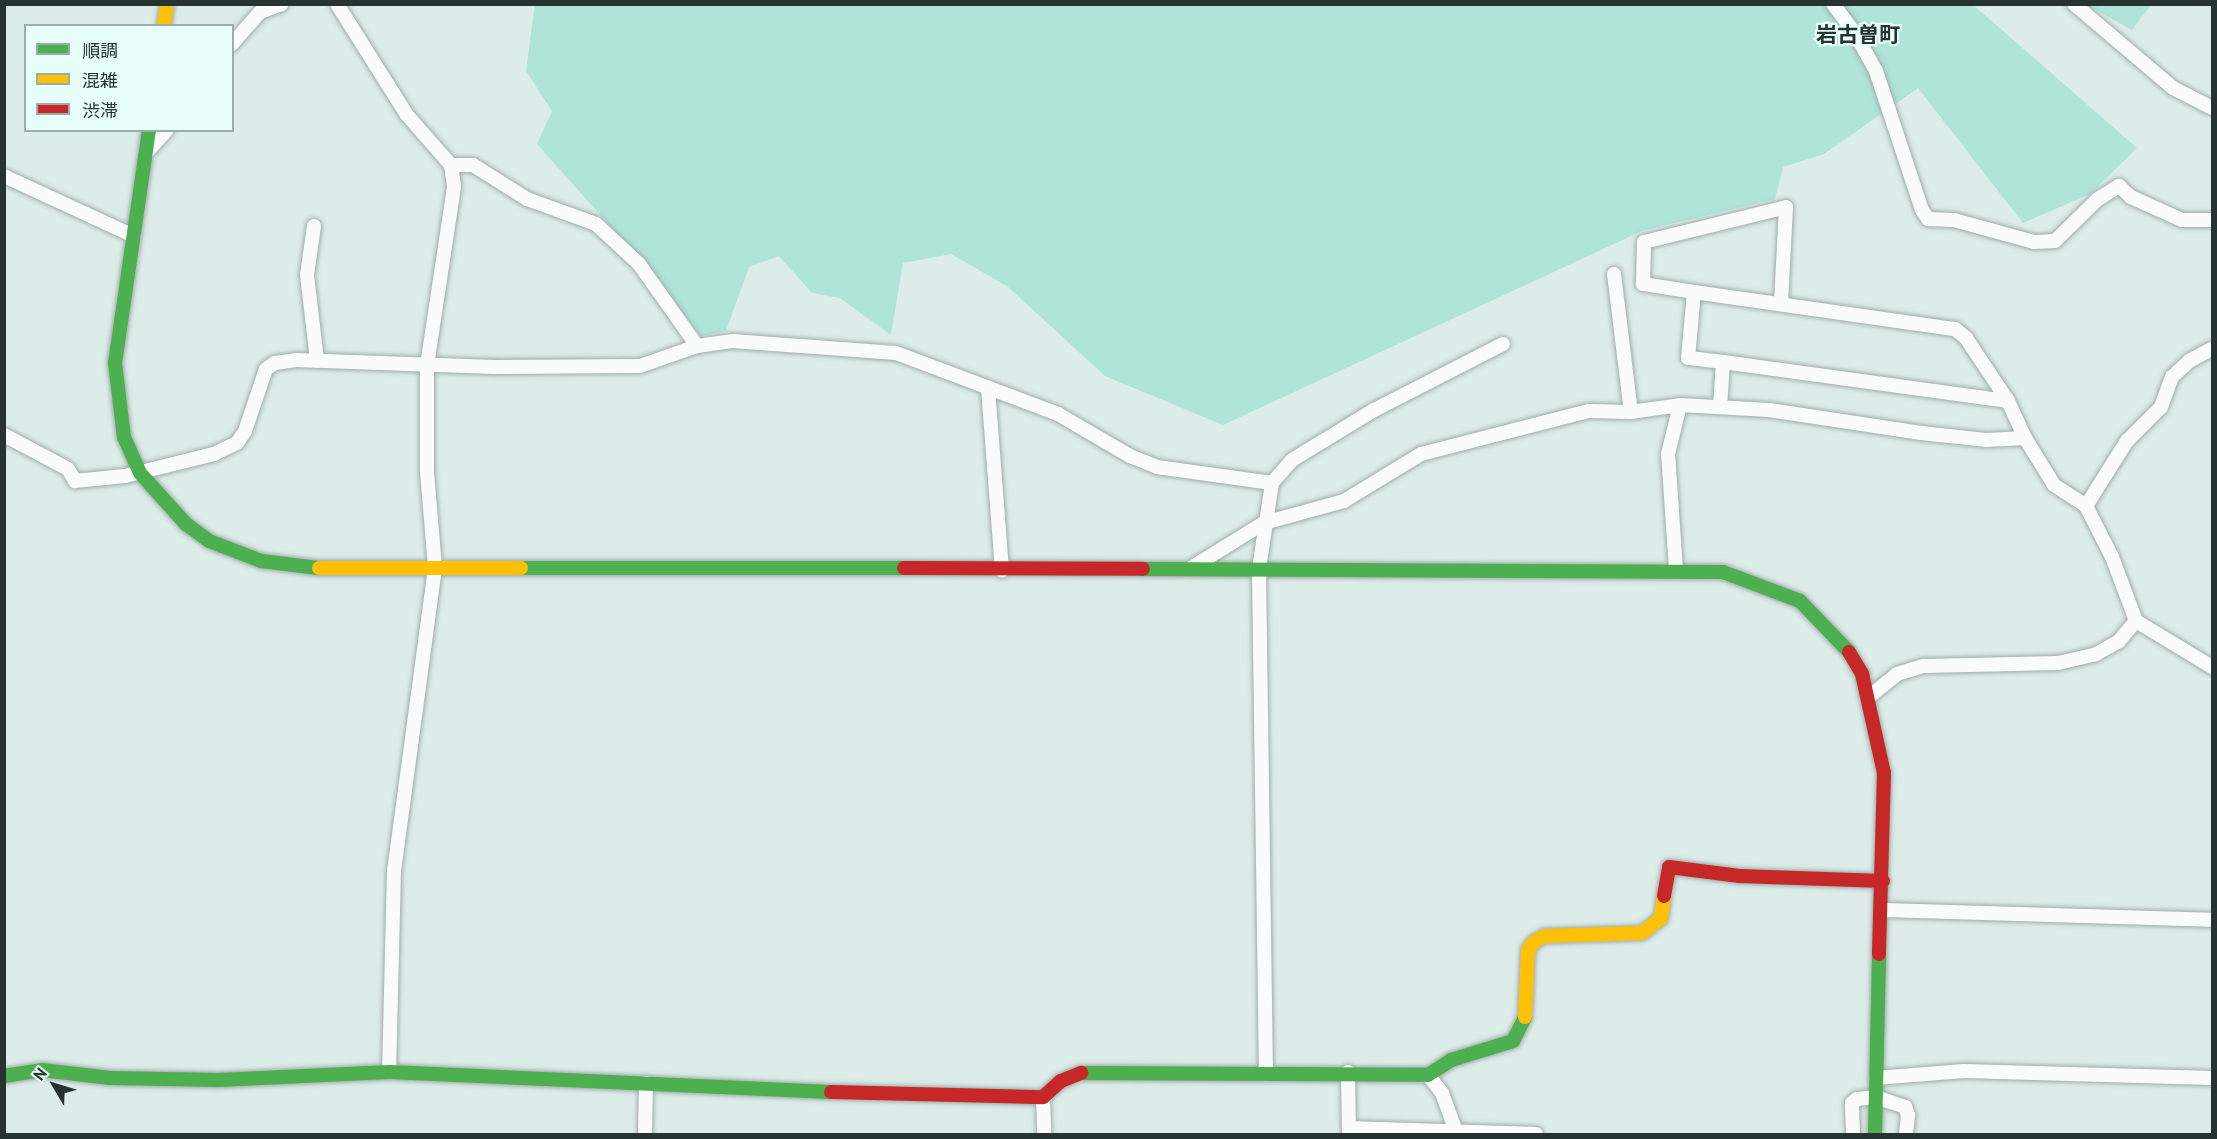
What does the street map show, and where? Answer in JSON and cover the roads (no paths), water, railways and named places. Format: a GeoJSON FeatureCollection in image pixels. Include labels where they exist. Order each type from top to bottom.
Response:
{"type":"FeatureCollection","features":[{"type":"Feature","properties":{"kind":"street"},"geometry":{"type":"LineString","coordinates":[[164,24],[166,4]]}},
{"type":"Feature","properties":{"kind":"street"},"geometry":{"type":"LineString","coordinates":[[234,42],[260,12],[282,4]]}},
{"type":"Feature","properties":{"kind":"street"},"geometry":{"type":"LineString","coordinates":[[337,4],[407,115],[451,165],[454,187],[427,364],[427,472],[435,568],[394,870],[389,1072]]}},
{"type":"Feature","properties":{"kind":"street"},"geometry":{"type":"LineString","coordinates":[[1833,4],[1876,71],[1922,210],[1928,219],[1954,220],[2034,242],[2055,241],[2098,199],[2119,186],[2131,197],[2182,220],[2212,220]]}},
{"type":"Feature","properties":{"kind":"street"},"geometry":{"type":"LineString","coordinates":[[2074,4],[2173,88],[2212,108]]}},
{"type":"Feature","properties":{"kind":"street"},"geometry":{"type":"LineString","coordinates":[[149,132],[115,363],[124,437],[140,473],[186,524],[235,553],[307,568],[1676,570],[1723,572],[1783,592],[1800,602],[1846,646],[1870,696],[1884,773],[1875,1134]]}},
{"type":"Feature","properties":{"kind":"street"},"geometry":{"type":"LineString","coordinates":[[146,153],[164,132]]}},
{"type":"Feature","properties":{"kind":"street"},"geometry":{"type":"LineString","coordinates":[[451,165],[473,165],[527,199],[596,224],[639,264],[697,346]]}},
{"type":"Feature","properties":{"kind":"street"},"geometry":{"type":"LineString","coordinates":[[4,176],[134,236]]}},
{"type":"Feature","properties":{"kind":"street"},"geometry":{"type":"LineString","coordinates":[[1781,302],[1786,207],[1644,242],[1643,284],[1781,302],[1955,329],[1966,338],[2008,401],[2025,438],[2054,485],[2086,506],[2112,556],[2136,621],[2212,667]]}},
{"type":"Feature","properties":{"kind":"street"},"geometry":{"type":"LineString","coordinates":[[314,226],[307,275],[317,360]]}},
{"type":"Feature","properties":{"kind":"street"},"geometry":{"type":"LineString","coordinates":[[1614,274],[1631,412]]}},
{"type":"Feature","properties":{"kind":"street"},"geometry":{"type":"LineString","coordinates":[[1694,292],[1688,358],[2008,401]]}},
{"type":"Feature","properties":{"kind":"street"},"geometry":{"type":"LineString","coordinates":[[4,435],[68,469],[75,481],[140,473],[214,454],[237,443],[245,431],[266,369],[275,363],[317,360],[427,364],[640,366],[697,346],[732,341],[896,353],[1058,414],[1157,467],[1272,483]]}},
{"type":"Feature","properties":{"kind":"street"},"geometry":{"type":"LineString","coordinates":[[1266,1074],[1259,569],[1264,523],[1272,483],[1292,460],[1374,410],[1503,344]]}},
{"type":"Feature","properties":{"kind":"street"},"geometry":{"type":"LineString","coordinates":[[2086,506],[2127,441],[2161,407],[2172,377],[2189,361],[2212,349]]}},
{"type":"Feature","properties":{"kind":"street"},"geometry":{"type":"LineString","coordinates":[[1720,406],[1723,362]]}},
{"type":"Feature","properties":{"kind":"street"},"geometry":{"type":"LineString","coordinates":[[988,388],[1002,570]]}},
{"type":"Feature","properties":{"kind":"street"},"geometry":{"type":"LineString","coordinates":[[1676,570],[1668,454],[1680,405]]}},
{"type":"Feature","properties":{"kind":"street"},"geometry":{"type":"LineString","coordinates":[[1189,569],[1264,523],[1344,501],[1421,454],[1589,411],[1631,412],[1680,405],[1720,406],[1986,440],[2025,438]]}},
{"type":"Feature","properties":{"kind":"street"},"geometry":{"type":"LineString","coordinates":[[1870,696],[1897,674],[1924,666],[2058,663],[2096,654],[2119,641],[2136,621]]}},
{"type":"Feature","properties":{"kind":"street"},"geometry":{"type":"LineString","coordinates":[[4,1076],[18,1071],[42,1071],[111,1078],[209,1081],[389,1072],[1043,1097],[1060,1081],[1081,1073],[1348,1072],[1428,1075],[1451,1060],[1513,1041],[1520,1033],[1525,1021],[1524,980],[1528,950],[1534,942],[1545,936],[1642,933],[1655,926],[1661,918],[1668,867],[1739,876],[1883,881]]}},
{"type":"Feature","properties":{"kind":"street"},"geometry":{"type":"LineString","coordinates":[[1882,910],[2212,920]]}},
{"type":"Feature","properties":{"kind":"street"},"geometry":{"type":"LineString","coordinates":[[1876,1078],[1964,1071],[2212,1078]]}},
{"type":"Feature","properties":{"kind":"street"},"geometry":{"type":"LineString","coordinates":[[1348,1072],[1349,1131],[1536,1134]]}},
{"type":"Feature","properties":{"kind":"street"},"geometry":{"type":"LineString","coordinates":[[1428,1075],[1442,1093],[1457,1134]]}},
{"type":"Feature","properties":{"kind":"street"},"geometry":{"type":"LineString","coordinates":[[645,1134],[646,1083]]}},
{"type":"Feature","properties":{"kind":"street"},"geometry":{"type":"LineString","coordinates":[[1043,1097],[1044,1134]]}},
{"type":"Feature","properties":{"kind":"street"},"geometry":{"type":"LineString","coordinates":[[1852,1134],[1852,1103],[1857,1099],[1875,1097],[1905,1107],[1908,1114],[1906,1134]]}},
{"type":"Feature","properties":{"kind":"district","name":"岩古曽町"},"geometry":{"type":"Point","coordinates":[1858,35]}}]}
